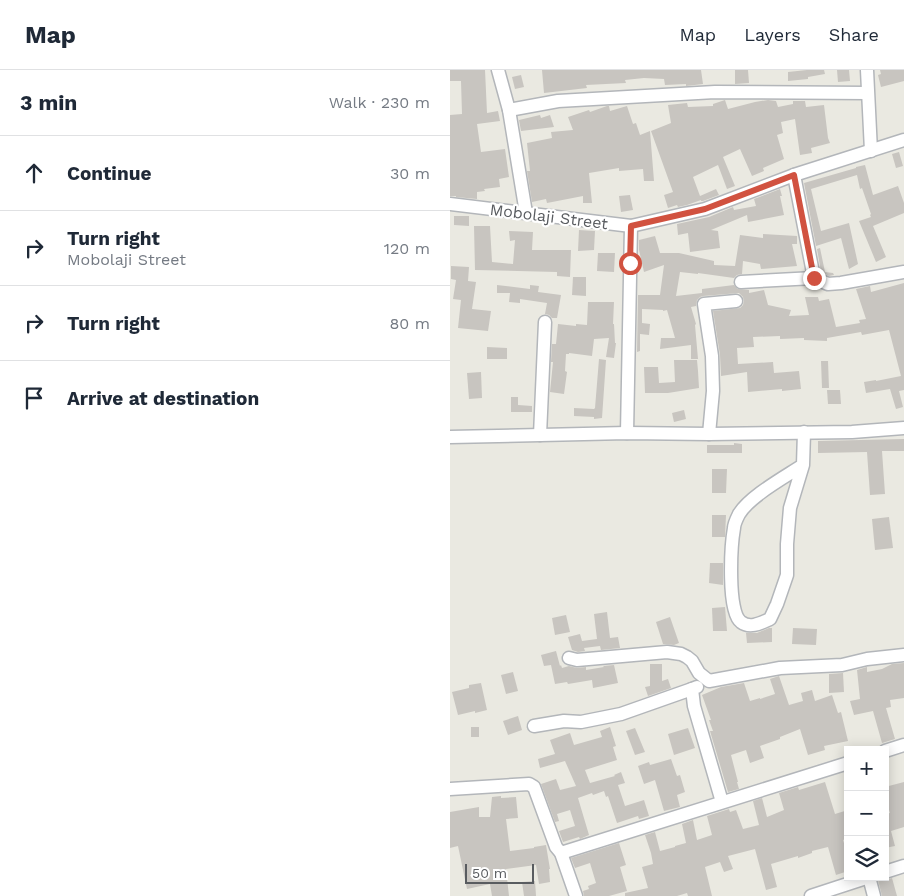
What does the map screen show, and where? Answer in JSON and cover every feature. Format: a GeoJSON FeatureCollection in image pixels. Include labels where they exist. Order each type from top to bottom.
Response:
{"type":"FeatureCollection","features":[{"type":"Feature","properties":{"kind":"street"},"geometry":{"type":"LineString","coordinates":[[498,70],[509,110],[526,213]]}},
{"type":"Feature","properties":{"kind":"street"},"geometry":{"type":"LineString","coordinates":[[867,70],[871,151]]}},
{"type":"Feature","properties":{"kind":"street"},"geometry":{"type":"LineString","coordinates":[[509,110],[558,101],[715,92],[868,93]]}},
{"type":"Feature","properties":{"kind":"street","name":"Mobolaji Street"},"geometry":{"type":"LineString","coordinates":[[450,204],[631,226],[705,209],[794,175],[904,140]]}},
{"type":"Feature","properties":{"kind":"street"},"geometry":{"type":"LineString","coordinates":[[794,175],[814,278]]}},
{"type":"Feature","properties":{"kind":"street"},"geometry":{"type":"LineString","coordinates":[[627,433],[631,226]]}},
{"type":"Feature","properties":{"kind":"street"},"geometry":{"type":"LineString","coordinates":[[741,282],[814,278],[828,284],[841,284],[904,272]]}},
{"type":"Feature","properties":{"kind":"street"},"geometry":{"type":"LineString","coordinates":[[709,434],[713,392],[712,356],[704,304],[736,301]]}},
{"type":"Feature","properties":{"kind":"street"},"geometry":{"type":"LineString","coordinates":[[540,435],[546,322]]}},
{"type":"Feature","properties":{"kind":"street"},"geometry":{"type":"LineString","coordinates":[[450,437],[627,433],[852,432],[904,428]]}},
{"type":"Feature","properties":{"kind":"street"},"geometry":{"type":"LineString","coordinates":[[803,465],[764,490],[739,513],[734,527],[731,555],[732,597],[736,615],[739,621],[745,624],[751,626],[770,619],[787,575],[790,508],[803,465],[804,432]]}},
{"type":"Feature","properties":{"kind":"street"},"geometry":{"type":"LineString","coordinates":[[569,658],[576,660],[667,652],[681,654],[692,661],[699,673],[708,681]]}},
{"type":"Feature","properties":{"kind":"street"},"geometry":{"type":"LineString","coordinates":[[534,726],[564,721],[581,722],[621,714],[692,689],[708,681],[780,668],[842,665],[867,659],[904,655]]}},
{"type":"Feature","properties":{"kind":"street"},"geometry":{"type":"LineString","coordinates":[[692,689],[696,713],[722,802]]}},
{"type":"Feature","properties":{"kind":"street"},"geometry":{"type":"LineString","coordinates":[[889,750],[904,745]]}},
{"type":"Feature","properties":{"kind":"street"},"geometry":{"type":"LineString","coordinates":[[560,853],[844,763]]}},
{"type":"Feature","properties":{"kind":"street"},"geometry":{"type":"LineString","coordinates":[[450,789],[529,784],[534,787],[560,853],[574,896]]}},
{"type":"Feature","properties":{"kind":"street"},"geometry":{"type":"LineString","coordinates":[[889,871],[904,866]]}},
{"type":"Feature","properties":{"kind":"street"},"geometry":{"type":"LineString","coordinates":[[811,896],[857,881]]}},
{"type":"Feature","properties":{"kind":"street"},"geometry":{"type":"LineString","coordinates":[[870,881],[874,896]]}},
{"type":"Feature","properties":{"kind":"building"},"geometry":{"type":"Polygon","coordinates":[[[450,70],[485,70],[487,113],[498,111],[500,121],[477,124],[481,152],[505,149],[509,177],[499,179],[500,187],[477,192],[477,199],[450,196],[450,115],[462,114],[461,81],[450,81],[450,70]]]}},
{"type":"Feature","properties":{"kind":"building"},"geometry":{"type":"Polygon","coordinates":[[[542,70],[701,70],[703,84],[686,86],[686,84],[665,85],[664,79],[644,78],[625,80],[626,83],[586,85],[587,88],[544,93],[542,70]]]}},
{"type":"Feature","properties":{"kind":"building"},"geometry":{"type":"Polygon","coordinates":[[[735,70],[748,70],[749,83],[735,84],[735,70]]]}},
{"type":"Feature","properties":{"kind":"building"},"geometry":{"type":"Polygon","coordinates":[[[824,70],[825,74],[808,77],[808,79],[788,81],[788,72],[824,70]]]}},
{"type":"Feature","properties":{"kind":"building"},"geometry":{"type":"Polygon","coordinates":[[[837,70],[849,70],[850,81],[838,82],[837,70]]]}},
{"type":"Feature","properties":{"kind":"building"},"geometry":{"type":"Polygon","coordinates":[[[880,70],[904,70],[904,81],[881,87],[878,75],[881,74],[880,70]]]}},
{"type":"Feature","properties":{"kind":"building"},"geometry":{"type":"Polygon","coordinates":[[[521,75],[524,87],[515,89],[512,77],[521,75]]]}},
{"type":"Feature","properties":{"kind":"building"},"geometry":{"type":"Polygon","coordinates":[[[725,100],[728,109],[768,100],[776,101],[778,107],[793,104],[793,101],[805,101],[806,107],[824,105],[830,143],[811,148],[812,153],[800,155],[795,119],[781,122],[783,133],[777,135],[784,159],[763,168],[764,171],[752,176],[740,149],[723,157],[735,186],[727,189],[718,165],[693,177],[700,196],[716,189],[719,195],[703,201],[668,208],[664,195],[673,192],[651,131],[671,123],[668,105],[687,103],[688,107],[713,106],[713,104],[725,100]]]}},
{"type":"Feature","properties":{"kind":"building"},"geometry":{"type":"Polygon","coordinates":[[[609,106],[610,111],[627,106],[633,124],[636,123],[640,135],[650,131],[654,181],[644,181],[643,169],[619,171],[619,168],[589,173],[592,203],[583,203],[583,196],[547,203],[546,199],[532,202],[527,171],[530,171],[527,143],[552,138],[551,132],[573,130],[568,117],[609,106]]]}},
{"type":"Feature","properties":{"kind":"building"},"geometry":{"type":"Polygon","coordinates":[[[540,115],[541,118],[550,115],[554,127],[521,131],[519,120],[540,115]]]}},
{"type":"Feature","properties":{"kind":"building"},"geometry":{"type":"Polygon","coordinates":[[[899,152],[903,166],[896,168],[892,154],[899,152]]]}},
{"type":"Feature","properties":{"kind":"building"},"geometry":{"type":"Polygon","coordinates":[[[865,165],[873,195],[898,186],[904,203],[904,213],[873,226],[886,257],[876,262],[859,221],[871,217],[871,214],[862,188],[860,189],[857,175],[811,189],[821,231],[849,223],[858,264],[849,269],[841,238],[816,246],[804,183],[865,165]]]}},
{"type":"Feature","properties":{"kind":"building"},"geometry":{"type":"Polygon","coordinates":[[[780,189],[784,215],[748,222],[747,215],[711,230],[718,231],[720,248],[690,252],[688,233],[678,235],[677,224],[709,217],[733,207],[734,210],[756,206],[754,199],[780,189]]]}},
{"type":"Feature","properties":{"kind":"building"},"geometry":{"type":"Polygon","coordinates":[[[630,195],[633,210],[621,212],[619,196],[630,195]]]}},
{"type":"Feature","properties":{"kind":"building"},"geometry":{"type":"Polygon","coordinates":[[[454,216],[469,216],[469,226],[454,225],[454,216]]]}},
{"type":"Feature","properties":{"kind":"building"},"geometry":{"type":"Polygon","coordinates":[[[474,226],[490,226],[492,262],[513,264],[515,240],[510,241],[509,231],[533,232],[532,250],[571,250],[570,277],[557,276],[557,272],[475,270],[474,226]]]}},
{"type":"Feature","properties":{"kind":"building"},"geometry":{"type":"Polygon","coordinates":[[[579,230],[595,231],[594,250],[578,251],[579,230]]]}},
{"type":"Feature","properties":{"kind":"building"},"geometry":{"type":"Polygon","coordinates":[[[763,234],[797,236],[797,244],[792,244],[797,266],[761,269],[760,264],[743,261],[742,274],[734,278],[680,272],[676,296],[702,293],[702,289],[734,285],[738,289],[749,290],[749,293],[764,290],[768,305],[791,310],[789,316],[809,315],[805,297],[818,297],[819,301],[829,299],[836,327],[860,323],[859,320],[866,319],[856,289],[870,286],[871,292],[904,283],[904,390],[899,391],[903,407],[896,409],[890,389],[866,393],[864,382],[901,376],[889,330],[862,335],[861,332],[827,338],[827,341],[804,340],[804,338],[780,339],[780,336],[753,337],[754,347],[737,348],[738,364],[773,362],[774,373],[799,371],[801,389],[748,392],[747,372],[721,376],[720,355],[713,311],[740,308],[744,301],[739,293],[703,296],[697,300],[696,306],[691,307],[696,324],[698,359],[691,359],[691,345],[660,349],[661,338],[675,338],[667,310],[642,309],[642,323],[650,324],[649,335],[640,334],[640,351],[637,352],[638,295],[660,295],[664,265],[644,272],[639,250],[639,240],[655,236],[660,253],[679,253],[714,261],[714,265],[735,266],[740,235],[763,238],[763,234]]]}},
{"type":"Feature","properties":{"kind":"building"},"geometry":{"type":"Polygon","coordinates":[[[820,248],[825,272],[833,273],[834,275],[829,276],[821,272],[817,249],[820,248]]]}},
{"type":"Feature","properties":{"kind":"building"},"geometry":{"type":"Polygon","coordinates":[[[598,253],[615,253],[614,272],[597,271],[598,253]]]}},
{"type":"Feature","properties":{"kind":"building"},"geometry":{"type":"Polygon","coordinates":[[[451,266],[469,267],[468,281],[476,282],[472,309],[491,311],[488,331],[458,328],[461,300],[453,299],[456,280],[451,279],[451,266]]]}},
{"type":"Feature","properties":{"kind":"building"},"geometry":{"type":"Polygon","coordinates":[[[573,277],[586,277],[586,296],[572,295],[573,277]]]}},
{"type":"Feature","properties":{"kind":"building"},"geometry":{"type":"Polygon","coordinates":[[[497,285],[530,289],[530,285],[539,286],[538,292],[561,295],[557,318],[552,318],[545,314],[547,303],[520,299],[520,303],[509,302],[510,293],[497,293],[497,285]]]}},
{"type":"Feature","properties":{"kind":"building"},"geometry":{"type":"Polygon","coordinates":[[[588,302],[614,302],[613,324],[616,343],[614,358],[606,357],[609,338],[594,339],[592,356],[566,354],[565,371],[567,372],[564,394],[550,392],[553,362],[551,362],[552,344],[556,344],[558,324],[587,325],[588,302]]]}},
{"type":"Feature","properties":{"kind":"building"},"geometry":{"type":"Polygon","coordinates":[[[487,347],[507,348],[507,359],[487,359],[487,347]]]}},
{"type":"Feature","properties":{"kind":"building"},"geometry":{"type":"Polygon","coordinates":[[[599,359],[606,360],[602,418],[594,419],[594,417],[574,416],[574,408],[595,408],[599,359]]]}},
{"type":"Feature","properties":{"kind":"building"},"geometry":{"type":"Polygon","coordinates":[[[674,360],[697,360],[699,388],[668,393],[645,393],[644,367],[658,367],[659,383],[675,382],[674,360]]]}},
{"type":"Feature","properties":{"kind":"building"},"geometry":{"type":"Polygon","coordinates":[[[821,361],[828,361],[829,388],[822,388],[821,361]]]}},
{"type":"Feature","properties":{"kind":"building"},"geometry":{"type":"Polygon","coordinates":[[[481,372],[482,398],[469,399],[467,373],[481,372]]]}},
{"type":"Feature","properties":{"kind":"building"},"geometry":{"type":"Polygon","coordinates":[[[827,390],[840,390],[841,404],[828,404],[827,390]]]}},
{"type":"Feature","properties":{"kind":"building"},"geometry":{"type":"Polygon","coordinates":[[[511,397],[518,397],[518,405],[532,406],[532,412],[511,412],[511,397]]]}},
{"type":"Feature","properties":{"kind":"building"},"geometry":{"type":"Polygon","coordinates":[[[684,410],[686,419],[674,422],[672,413],[684,410]]]}},
{"type":"Feature","properties":{"kind":"building"},"geometry":{"type":"Polygon","coordinates":[[[904,439],[904,451],[882,451],[885,494],[870,495],[867,452],[818,453],[818,441],[904,439]]]}},
{"type":"Feature","properties":{"kind":"building"},"geometry":{"type":"Polygon","coordinates":[[[734,443],[742,444],[742,453],[707,453],[707,445],[734,445],[734,443]]]}},
{"type":"Feature","properties":{"kind":"building"},"geometry":{"type":"Polygon","coordinates":[[[712,469],[727,469],[726,493],[712,493],[712,469]]]}},
{"type":"Feature","properties":{"kind":"building"},"geometry":{"type":"Polygon","coordinates":[[[712,515],[726,515],[725,537],[712,537],[712,515]]]}},
{"type":"Feature","properties":{"kind":"building"},"geometry":{"type":"Polygon","coordinates":[[[889,517],[893,548],[875,550],[872,519],[889,517]]]}},
{"type":"Feature","properties":{"kind":"building"},"geometry":{"type":"Polygon","coordinates":[[[710,563],[723,563],[723,585],[709,583],[710,563]]]}},
{"type":"Feature","properties":{"kind":"building"},"geometry":{"type":"Polygon","coordinates":[[[725,607],[727,631],[713,631],[712,608],[725,607]]]}},
{"type":"Feature","properties":{"kind":"building"},"geometry":{"type":"Polygon","coordinates":[[[607,612],[610,638],[618,637],[620,648],[601,650],[600,646],[584,648],[585,651],[578,652],[572,650],[568,637],[580,634],[582,641],[597,639],[594,614],[607,612]]]}},
{"type":"Feature","properties":{"kind":"building"},"geometry":{"type":"Polygon","coordinates":[[[566,615],[570,632],[555,635],[552,618],[566,615]]]}},
{"type":"Feature","properties":{"kind":"building"},"geometry":{"type":"Polygon","coordinates":[[[670,617],[679,643],[674,645],[663,644],[656,622],[670,617]]]}},
{"type":"Feature","properties":{"kind":"building"},"geometry":{"type":"Polygon","coordinates":[[[772,628],[772,642],[747,643],[746,633],[757,633],[772,628]]]}},
{"type":"Feature","properties":{"kind":"building"},"geometry":{"type":"Polygon","coordinates":[[[793,628],[817,629],[816,645],[792,644],[793,628]]]}},
{"type":"Feature","properties":{"kind":"building"},"geometry":{"type":"Polygon","coordinates":[[[556,651],[562,668],[569,666],[577,668],[586,667],[586,670],[614,665],[618,683],[593,688],[592,680],[555,684],[551,665],[544,666],[541,655],[556,651]]]}},
{"type":"Feature","properties":{"kind":"building"},"geometry":{"type":"Polygon","coordinates":[[[904,663],[904,698],[890,700],[891,707],[886,708],[895,739],[882,743],[873,711],[854,715],[850,701],[860,699],[857,670],[867,667],[867,672],[882,669],[892,664],[904,663]]]}},
{"type":"Feature","properties":{"kind":"building"},"geometry":{"type":"Polygon","coordinates":[[[650,664],[662,664],[662,681],[668,679],[671,688],[648,696],[645,687],[650,686],[650,664]]]}},
{"type":"Feature","properties":{"kind":"building"},"geometry":{"type":"Polygon","coordinates":[[[513,672],[518,691],[506,694],[501,675],[513,672]]]}},
{"type":"Feature","properties":{"kind":"building"},"geometry":{"type":"Polygon","coordinates":[[[843,673],[844,692],[829,693],[829,674],[843,673]]]}},
{"type":"Feature","properties":{"kind":"building"},"geometry":{"type":"Polygon","coordinates":[[[779,676],[789,705],[803,701],[801,693],[812,690],[815,701],[832,695],[838,713],[841,712],[848,741],[824,746],[825,750],[808,755],[800,729],[760,746],[764,758],[750,763],[746,750],[731,755],[739,789],[728,792],[710,731],[713,731],[709,720],[711,720],[702,695],[721,687],[744,683],[750,701],[760,699],[775,694],[770,679],[779,676]]]}},
{"type":"Feature","properties":{"kind":"building"},"geometry":{"type":"Polygon","coordinates":[[[481,683],[487,710],[458,715],[452,692],[469,688],[469,685],[481,683]]]}},
{"type":"Feature","properties":{"kind":"building"},"geometry":{"type":"Polygon","coordinates":[[[518,716],[522,730],[508,735],[503,721],[518,716]]]}},
{"type":"Feature","properties":{"kind":"building"},"geometry":{"type":"Polygon","coordinates":[[[471,727],[479,727],[479,737],[471,737],[471,727]]]}},
{"type":"Feature","properties":{"kind":"building"},"geometry":{"type":"Polygon","coordinates":[[[610,727],[616,746],[613,747],[617,760],[585,770],[590,783],[615,776],[621,772],[625,783],[618,785],[625,806],[644,800],[649,816],[639,819],[638,816],[617,823],[608,796],[606,797],[604,791],[593,795],[592,793],[578,798],[589,835],[580,839],[579,837],[563,842],[559,831],[575,826],[570,810],[557,814],[559,821],[555,822],[541,784],[556,779],[560,790],[576,786],[565,761],[540,768],[538,759],[555,754],[550,740],[570,733],[574,745],[602,737],[600,731],[610,727]]]}},
{"type":"Feature","properties":{"kind":"building"},"geometry":{"type":"Polygon","coordinates":[[[635,728],[645,752],[635,755],[626,731],[635,728]]]}},
{"type":"Feature","properties":{"kind":"building"},"geometry":{"type":"Polygon","coordinates":[[[688,728],[695,748],[674,755],[668,734],[688,728]]]}},
{"type":"Feature","properties":{"kind":"building"},"geometry":{"type":"Polygon","coordinates":[[[671,759],[677,776],[680,775],[685,792],[677,795],[680,807],[664,811],[655,780],[644,784],[638,766],[649,762],[650,765],[671,759]]]}},
{"type":"Feature","properties":{"kind":"building"},"geometry":{"type":"Polygon","coordinates":[[[825,782],[835,814],[844,811],[844,872],[836,875],[828,847],[812,851],[812,853],[798,858],[798,856],[771,864],[777,887],[766,890],[755,849],[728,856],[733,869],[724,872],[720,862],[705,867],[712,896],[688,896],[687,893],[677,896],[625,896],[625,893],[648,888],[642,867],[653,864],[645,835],[655,832],[660,851],[675,847],[686,843],[682,824],[693,820],[697,840],[712,835],[707,816],[729,809],[730,812],[736,810],[743,829],[759,825],[753,801],[762,798],[767,817],[784,810],[779,793],[798,787],[799,790],[825,782]]]}},
{"type":"Feature","properties":{"kind":"building"},"geometry":{"type":"Polygon","coordinates":[[[904,782],[904,827],[891,831],[895,846],[889,847],[890,813],[889,786],[904,782]]]}},
{"type":"Feature","properties":{"kind":"building"},"geometry":{"type":"Polygon","coordinates":[[[501,796],[501,798],[516,797],[518,818],[506,819],[510,851],[546,845],[550,882],[539,884],[536,865],[506,869],[509,896],[492,896],[490,884],[467,889],[458,846],[450,848],[450,812],[479,807],[479,817],[490,817],[492,797],[501,796]]]}},
{"type":"Feature","properties":{"kind":"building"},"geometry":{"type":"Polygon","coordinates":[[[619,843],[626,865],[620,867],[627,891],[609,896],[584,896],[583,891],[589,889],[588,886],[596,883],[590,863],[575,868],[571,858],[619,843]]]}},
{"type":"Feature","properties":{"kind":"building"},"geometry":{"type":"Polygon","coordinates":[[[892,878],[897,896],[882,896],[878,881],[889,881],[892,878]]]}},
{"type":"Feature","properties":{"kind":"building"},"geometry":{"type":"Polygon","coordinates":[[[535,881],[536,896],[524,896],[522,882],[535,881]]]}},
{"type":"Feature","properties":{"kind":"route"},"geometry":{"type":"LineString","coordinates":[[630,263],[631,226],[705,209],[794,175],[814,278]]}}]}
